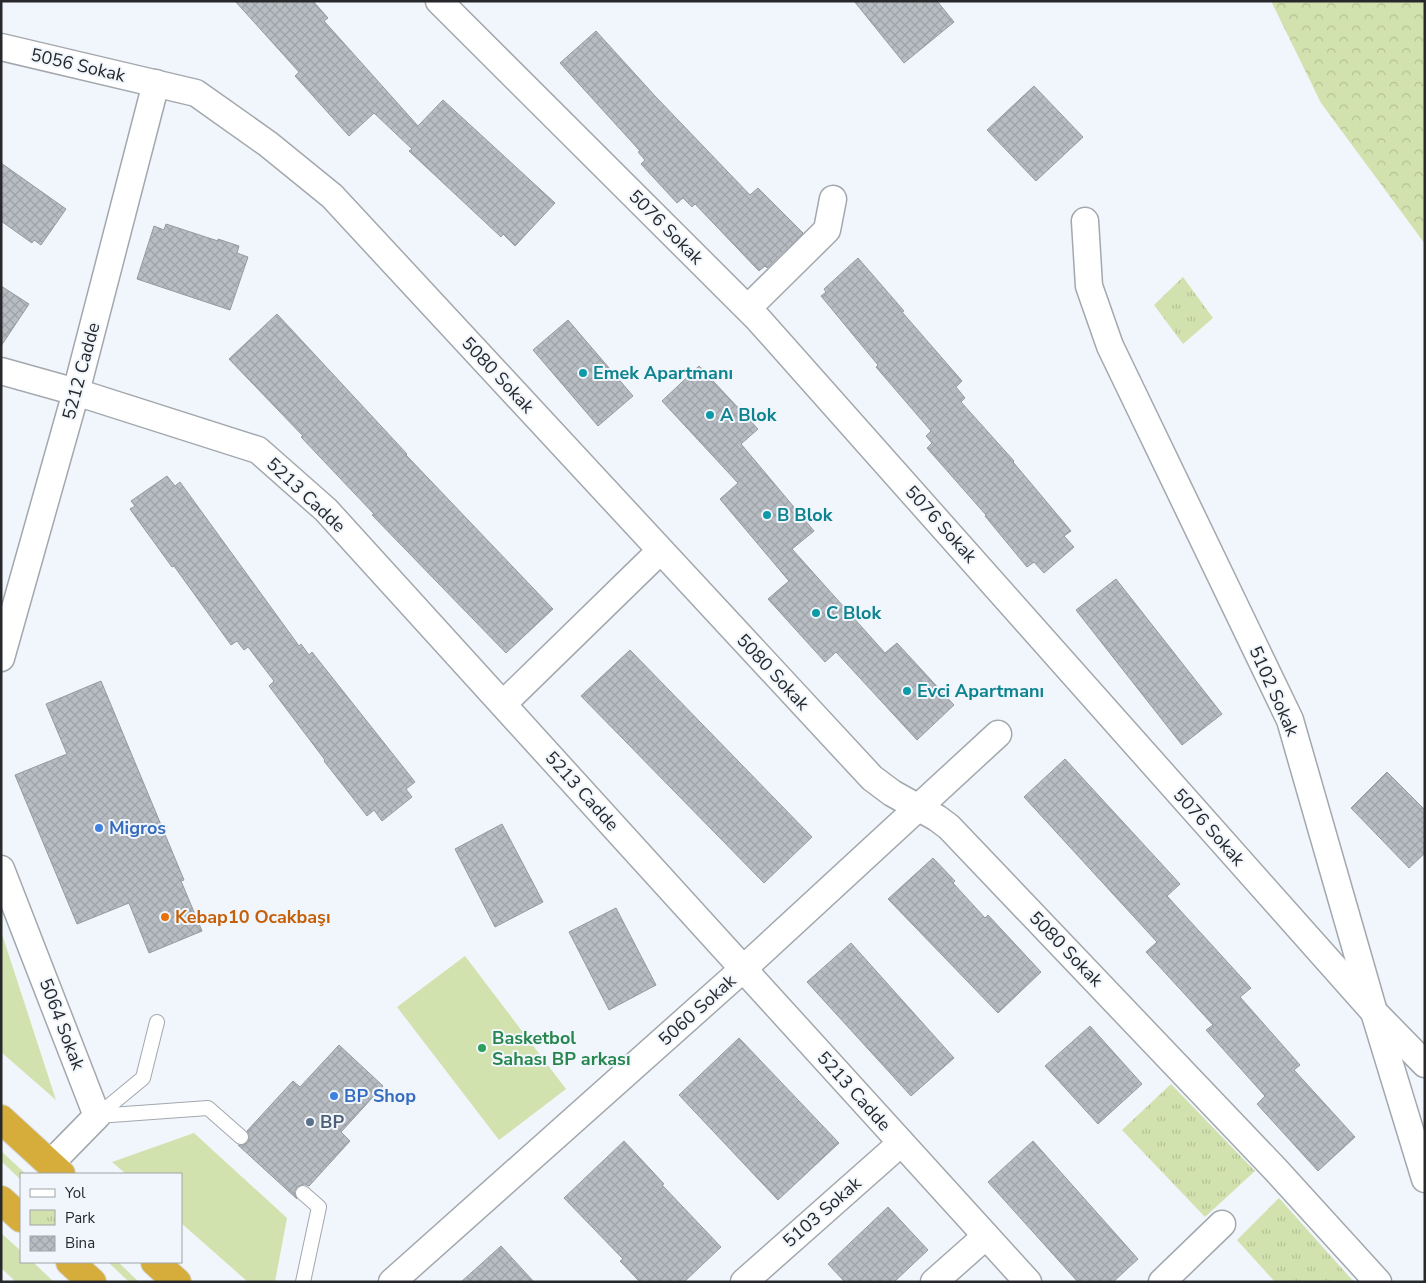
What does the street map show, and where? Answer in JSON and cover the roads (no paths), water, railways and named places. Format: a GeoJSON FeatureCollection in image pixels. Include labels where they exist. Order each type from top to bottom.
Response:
{"type":"FeatureCollection","features":[{"type":"Feature","properties":{"kind":"highway"},"geometry":{"type":"LineString","coordinates":[[1,1119],[55,1169]]}},
{"type":"Feature","properties":{"kind":"highway"},"geometry":{"type":"LineString","coordinates":[[1,1200],[20,1217]]}},
{"type":"Feature","properties":{"kind":"highway"},"geometry":{"type":"LineString","coordinates":[[71,1263],[92,1282]]}},
{"type":"Feature","properties":{"kind":"highway"},"geometry":{"type":"LineString","coordinates":[[156,1263],[177,1282]]}},
{"type":"Feature","properties":{"kind":"street","name":"5076 Sokak"},"geometry":{"type":"LineString","coordinates":[[439,1],[748,308],[1374,1012],[1425,1064]]}},
{"type":"Feature","properties":{"kind":"street","name":"5056 Sokak"},"geometry":{"type":"LineString","coordinates":[[1,47],[156,83]]}},
{"type":"Feature","properties":{"kind":"street","name":"5212 Cadde"},"geometry":{"type":"LineString","coordinates":[[1,658],[76,392],[156,83]]}},
{"type":"Feature","properties":{"kind":"street","name":"5080 Sokak"},"geometry":{"type":"LineString","coordinates":[[156,83],[196,93],[268,144],[332,196],[872,778],[892,794],[937,818],[949,827],[1276,1170],[1378,1282]]}},
{"type":"Feature","properties":{"kind":"street"},"geometry":{"type":"LineString","coordinates":[[748,308],[827,230],[833,199]]}},
{"type":"Feature","properties":{"kind":"street","name":"5102 Sokak"},"geometry":{"type":"LineString","coordinates":[[1086,221],[1089,286],[1110,346],[1290,720],[1374,1012],[1425,1179]]}},
{"type":"Feature","properties":{"kind":"street","name":"5213 Cadde"},"geometry":{"type":"LineString","coordinates":[[1,371],[76,392],[258,450],[326,510],[1028,1282]]}},
{"type":"Feature","properties":{"kind":"street"},"geometry":{"type":"LineString","coordinates":[[503,704],[660,550]]}},
{"type":"Feature","properties":{"kind":"street","name":"5060 Sokak"},"geometry":{"type":"LineString","coordinates":[[392,1282],[743,969],[998,734]]}},
{"type":"Feature","properties":{"kind":"street","name":"5064 Sokak"},"geometry":{"type":"LineString","coordinates":[[1,869],[98,1116]]}},
{"type":"Feature","properties":{"kind":"street"},"geometry":{"type":"LineString","coordinates":[[55,1169],[98,1116]]}},
{"type":"Feature","properties":{"kind":"street","name":"5103 Sokak"},"geometry":{"type":"LineString","coordinates":[[744,1282],[901,1143]]}},
{"type":"Feature","properties":{"kind":"street"},"geometry":{"type":"LineString","coordinates":[[1162,1282],[1222,1224]]}},
{"type":"Feature","properties":{"kind":"street"},"geometry":{"type":"LineString","coordinates":[[934,1282],[986,1236]]}},
{"type":"Feature","properties":{"kind":"lane"},"geometry":{"type":"LineString","coordinates":[[98,1116],[143,1078],[157,1022]]}},
{"type":"Feature","properties":{"kind":"lane"},"geometry":{"type":"LineString","coordinates":[[98,1116],[208,1108],[241,1137]]}},
{"type":"Feature","properties":{"kind":"lane"},"geometry":{"type":"LineString","coordinates":[[303,1193],[319,1207],[303,1282]]}},
{"type":"Feature","properties":{"kind":"place","name":"Emek Apartmanı"},"geometry":{"type":"Point","coordinates":[583,373]}},
{"type":"Feature","properties":{"kind":"place","name":"A Blok"},"geometry":{"type":"Point","coordinates":[710,415]}},
{"type":"Feature","properties":{"kind":"place","name":"B Blok"},"geometry":{"type":"Point","coordinates":[767,515]}},
{"type":"Feature","properties":{"kind":"place","name":"C Blok"},"geometry":{"type":"Point","coordinates":[816,613]}},
{"type":"Feature","properties":{"kind":"place","name":"Evci Apartmanı"},"geometry":{"type":"Point","coordinates":[907,691]}},
{"type":"Feature","properties":{"kind":"place","name":"Migros"},"geometry":{"type":"Point","coordinates":[99,828]}},
{"type":"Feature","properties":{"kind":"place","name":"Kebap10 Ocakbaşı"},"geometry":{"type":"Point","coordinates":[165,917]}},
{"type":"Feature","properties":{"kind":"place","name":"Basketbol Sahası BP arkası"},"geometry":{"type":"Point","coordinates":[482,1048]}},
{"type":"Feature","properties":{"kind":"place","name":"BP Shop"},"geometry":{"type":"Point","coordinates":[334,1096]}},
{"type":"Feature","properties":{"kind":"place","name":"BP"},"geometry":{"type":"Point","coordinates":[310,1122]}}]}
